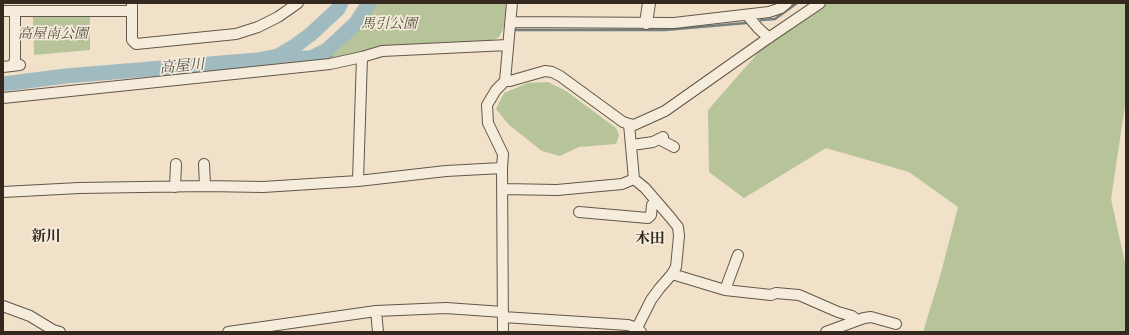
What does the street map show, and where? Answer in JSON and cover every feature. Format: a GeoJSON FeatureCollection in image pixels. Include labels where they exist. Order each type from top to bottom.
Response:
{"type":"FeatureCollection","features":[{"type":"Feature","properties":{"kind":"street"},"geometry":{"type":"LineString","coordinates":[[3,11],[132,7],[132,40],[136,44],[236,34],[258,27],[278,17],[298,3]]}},
{"type":"Feature","properties":{"kind":"street"},"geometry":{"type":"LineString","coordinates":[[503,332],[503,154],[502,148],[488,123],[487,105],[496,90],[505,80],[512,3]]}},
{"type":"Feature","properties":{"kind":"street"},"geometry":{"type":"LineString","coordinates":[[646,23],[649,3]]}},
{"type":"Feature","properties":{"kind":"street"},"geometry":{"type":"LineString","coordinates":[[511,22],[674,23],[770,12],[787,3]]}},
{"type":"Feature","properties":{"kind":"street"},"geometry":{"type":"LineString","coordinates":[[505,80],[510,81],[545,71],[552,72],[560,76],[617,118],[629,124],[634,124],[665,111],[820,3]]}},
{"type":"Feature","properties":{"kind":"street"},"geometry":{"type":"LineString","coordinates":[[12,66],[15,59],[15,11]]}},
{"type":"Feature","properties":{"kind":"street"},"geometry":{"type":"LineString","coordinates":[[747,15],[769,38]]}},
{"type":"Feature","properties":{"kind":"street"},"geometry":{"type":"LineString","coordinates":[[3,98],[330,64],[390,50],[508,45]]}},
{"type":"Feature","properties":{"kind":"street"},"geometry":{"type":"LineString","coordinates":[[358,181],[362,57]]}},
{"type":"Feature","properties":{"kind":"street"},"geometry":{"type":"LineString","coordinates":[[228,332],[376,311],[446,308],[503,315],[628,325],[639,330],[651,300],[676,267],[680,236],[678,227],[645,188],[634,179],[629,124]]}},
{"type":"Feature","properties":{"kind":"street"},"geometry":{"type":"LineString","coordinates":[[632,146],[653,142],[661,138],[674,147]]}},
{"type":"Feature","properties":{"kind":"street"},"geometry":{"type":"LineString","coordinates":[[176,164],[176,187]]}},
{"type":"Feature","properties":{"kind":"street"},"geometry":{"type":"LineString","coordinates":[[204,164],[205,186]]}},
{"type":"Feature","properties":{"kind":"street"},"geometry":{"type":"LineString","coordinates":[[3,192],[79,188],[205,186],[263,187],[358,181],[446,171],[502,168]]}},
{"type":"Feature","properties":{"kind":"street"},"geometry":{"type":"LineString","coordinates":[[503,189],[557,190],[622,184],[634,179]]}},
{"type":"Feature","properties":{"kind":"street"},"geometry":{"type":"LineString","coordinates":[[578,212],[648,218],[651,215],[652,205],[656,201]]}},
{"type":"Feature","properties":{"kind":"street"},"geometry":{"type":"LineString","coordinates":[[725,290],[738,255]]}},
{"type":"Feature","properties":{"kind":"street"},"geometry":{"type":"LineString","coordinates":[[672,274],[725,290],[770,295],[776,293],[799,295],[838,312],[852,316],[857,320]]}},
{"type":"Feature","properties":{"kind":"street"},"geometry":{"type":"LineString","coordinates":[[3,306],[30,316],[53,330],[60,332]]}},
{"type":"Feature","properties":{"kind":"street"},"geometry":{"type":"LineString","coordinates":[[376,311],[378,332]]}},
{"type":"Feature","properties":{"kind":"street"},"geometry":{"type":"LineString","coordinates":[[826,332],[857,320],[871,317],[896,324]]}},
{"type":"Feature","properties":{"kind":"green space","name":"馬引公園"},"geometry":{"type":"Polygon","coordinates":[[[373,3],[506,3],[504,27],[499,37],[486,44],[331,59],[328,53],[344,43],[363,21],[373,3]]]}},
{"type":"Feature","properties":{"kind":"green space"},"geometry":{"type":"Polygon","coordinates":[[[829,3],[1126,3],[1126,99],[1111,199],[1126,267],[1126,332],[923,332],[941,273],[958,207],[909,172],[826,148],[744,198],[709,172],[708,110],[771,38],[829,3]]]}},
{"type":"Feature","properties":{"kind":"green space","name":"高屋南公園"},"geometry":{"type":"Polygon","coordinates":[[[90,15],[90,50],[34,55],[33,16],[90,15]]]}},
{"type":"Feature","properties":{"kind":"green space"},"geometry":{"type":"Polygon","coordinates":[[[548,82],[566,91],[616,128],[619,135],[616,144],[579,147],[560,156],[542,151],[509,125],[496,109],[504,93],[528,83],[548,82]]]}},
{"type":"Feature","properties":{"kind":"waterway","name":"高屋川"},"geometry":{"type":"LineString","coordinates":[[3,84],[66,76],[257,60],[278,56],[311,34],[338,9],[341,3]]}},
{"type":"Feature","properties":{"kind":"waterway"},"geometry":{"type":"LineString","coordinates":[[278,56],[311,58],[327,50],[356,23],[369,3]]}},
{"type":"Feature","properties":{"kind":"waterway"},"geometry":{"type":"LineString","coordinates":[[761,20],[775,19],[797,3]]}},
{"type":"Feature","properties":{"kind":"waterway"},"geometry":{"type":"LineString","coordinates":[[515,30],[665,30],[746,23]]}},
{"type":"Feature","properties":{"kind":"waterway"},"geometry":{"type":"LineString","coordinates":[[311,58],[331,56]]}},
{"type":"Feature","properties":{"kind":"district","name":"新川"},"geometry":{"type":"Point","coordinates":[46,237]}},
{"type":"Feature","properties":{"kind":"district","name":"木田"},"geometry":{"type":"Point","coordinates":[650,239]}}]}
